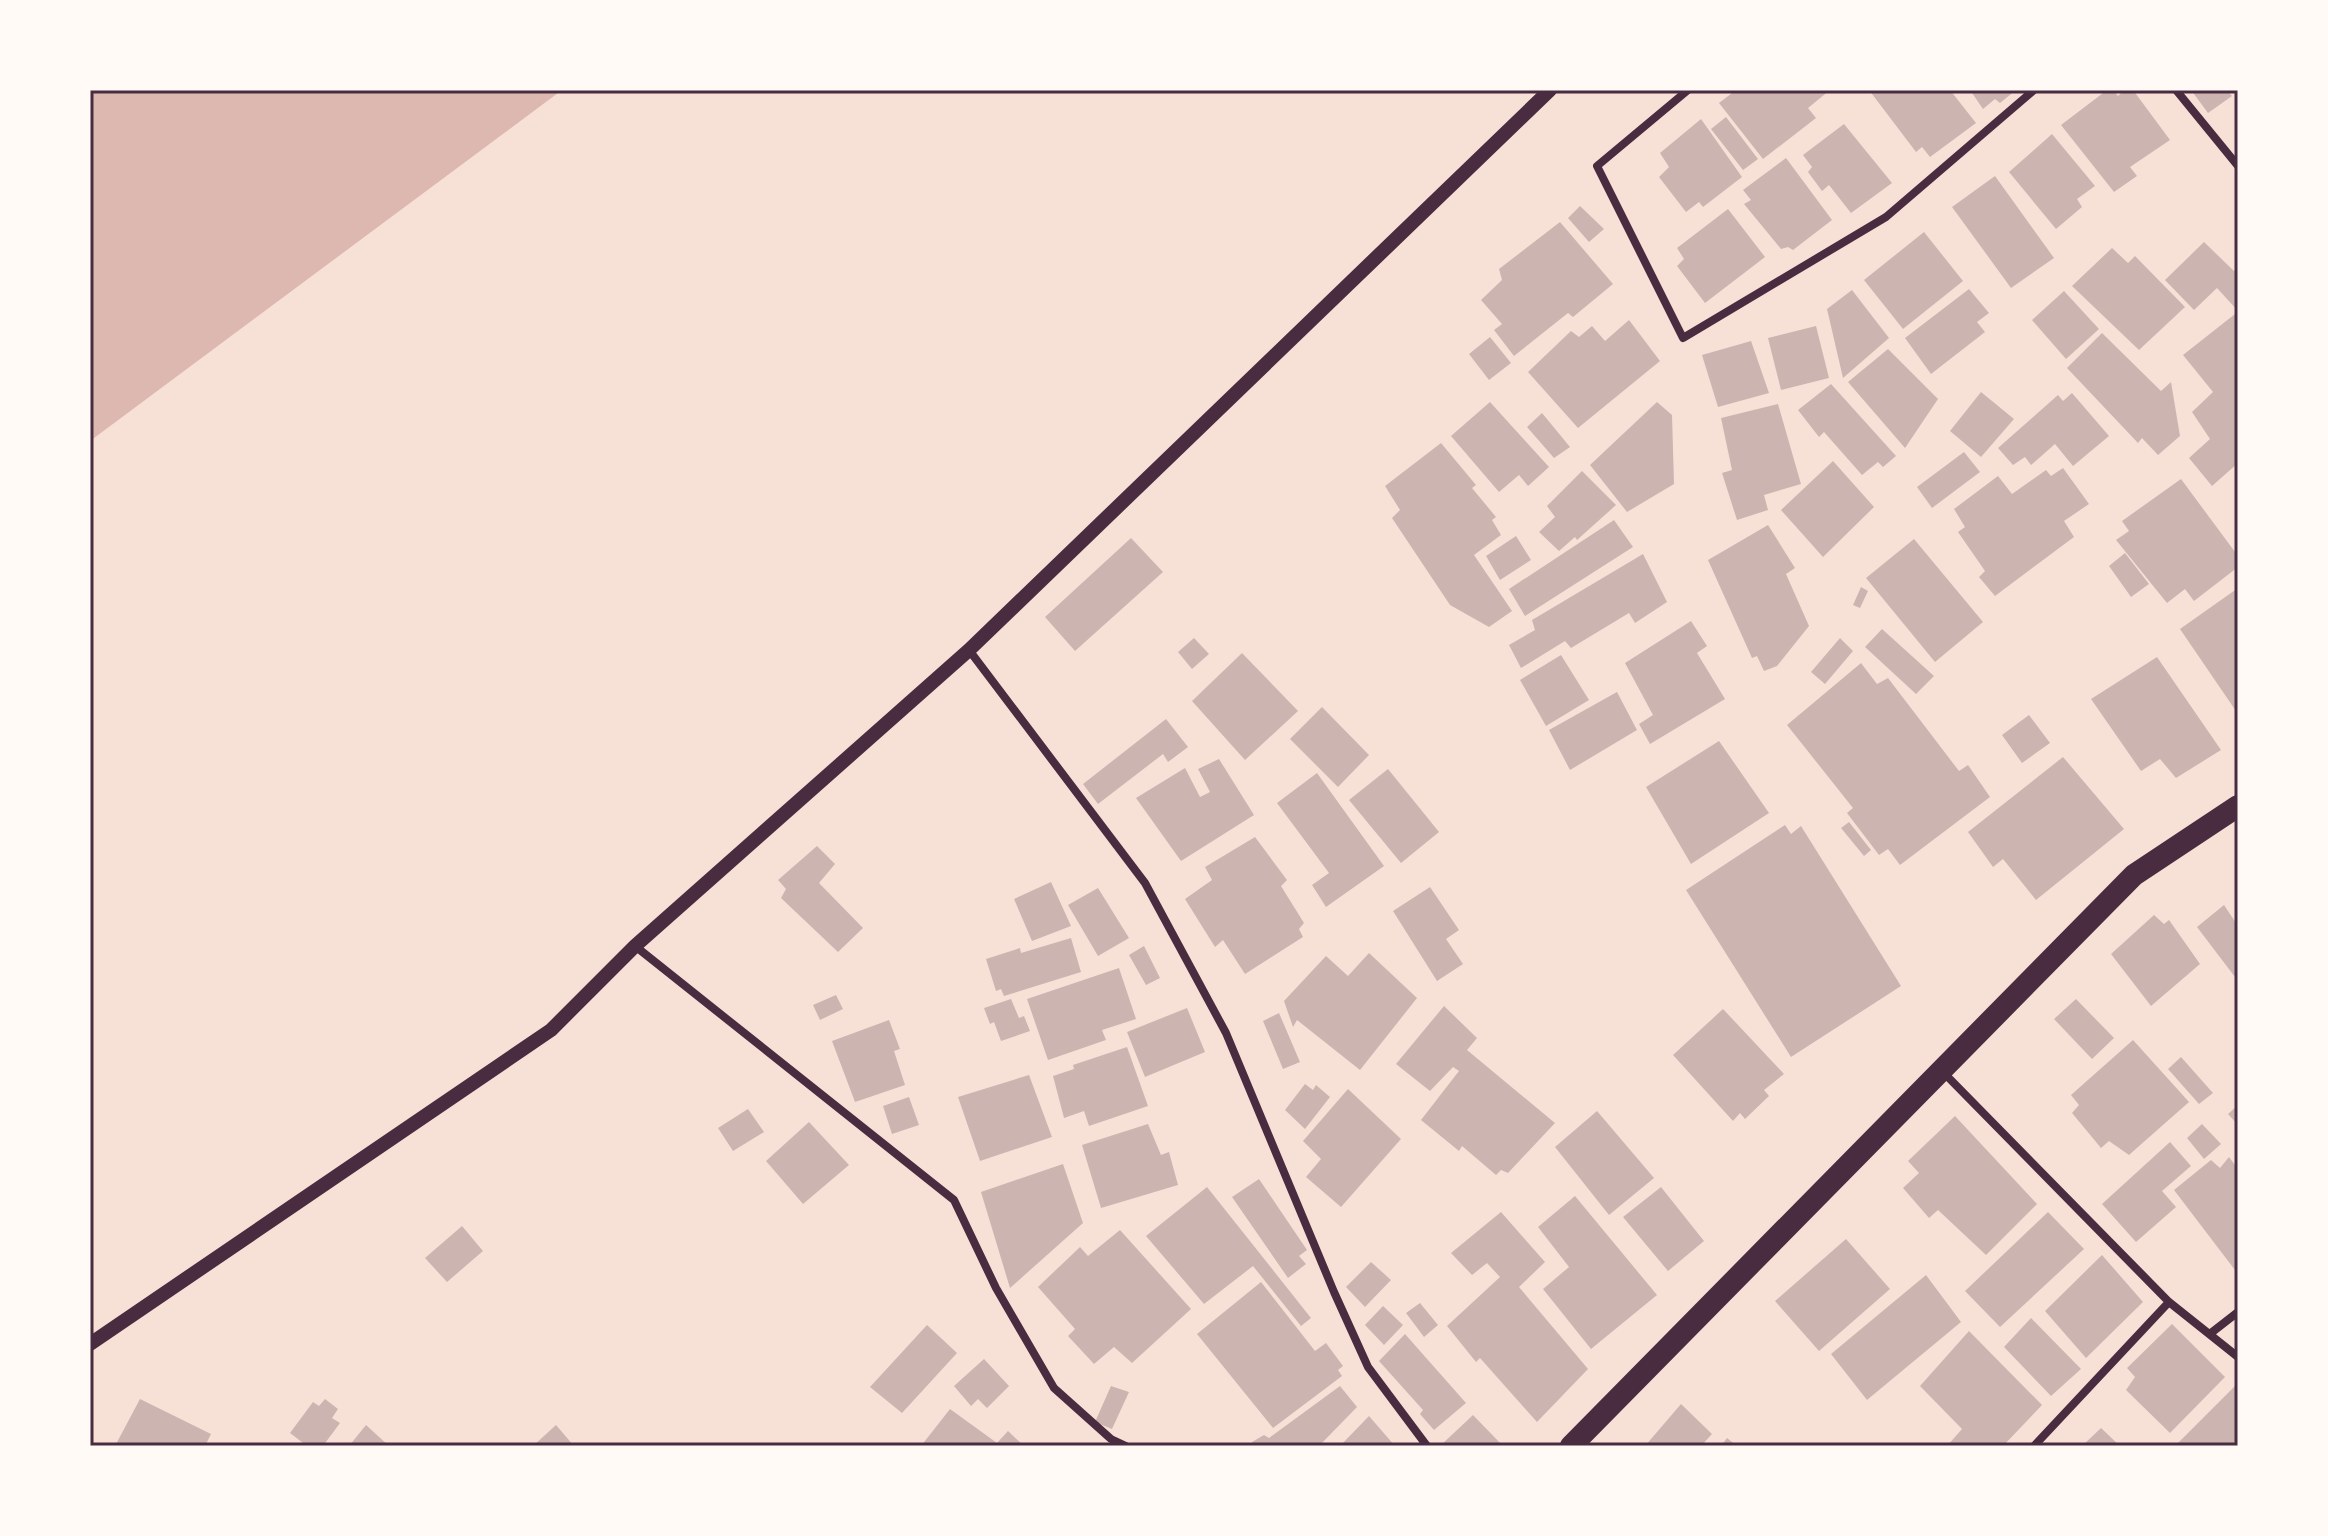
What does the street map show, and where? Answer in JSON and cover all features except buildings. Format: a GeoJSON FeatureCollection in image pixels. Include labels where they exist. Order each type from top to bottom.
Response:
{"type":"FeatureCollection","features":[{"type":"Feature","properties":{"kind":"highway"},"geometry":{"type":"LineString","coordinates":[[1571,1446],[2134,875],[2238,806]]}},
{"type":"Feature","properties":{"kind":"street"},"geometry":{"type":"LineString","coordinates":[[90,1344],[551,1030],[635,946],[969,650],[1550,90]]}},
{"type":"Feature","properties":{"kind":"street"},"geometry":{"type":"LineString","coordinates":[[1688,90],[1597,166],[1683,338],[1886,217],[2034,90]]}},
{"type":"Feature","properties":{"kind":"street"},"geometry":{"type":"LineString","coordinates":[[2176,90],[2238,166]]}},
{"type":"Feature","properties":{"kind":"street"},"geometry":{"type":"LineString","coordinates":[[969,650],[1145,883],[1226,1033],[1368,1367],[1427,1446]]}},
{"type":"Feature","properties":{"kind":"street"},"geometry":{"type":"LineString","coordinates":[[635,946],[954,1200],[996,1288],[1054,1388],[1111,1439],[1126,1446]]}},
{"type":"Feature","properties":{"kind":"street"},"geometry":{"type":"LineString","coordinates":[[1941,1071],[2169,1302],[2238,1357]]}},
{"type":"Feature","properties":{"kind":"street"},"geometry":{"type":"LineString","coordinates":[[2034,1446],[2169,1302]]}},
{"type":"Feature","properties":{"kind":"street"},"geometry":{"type":"LineString","coordinates":[[2211,1333],[2238,1312]]}},
{"type":"Feature","properties":{"kind":"shaded area"},"geometry":{"type":"Polygon","coordinates":[[[90,90],[562,90],[90,441],[90,90]]]}}]}
